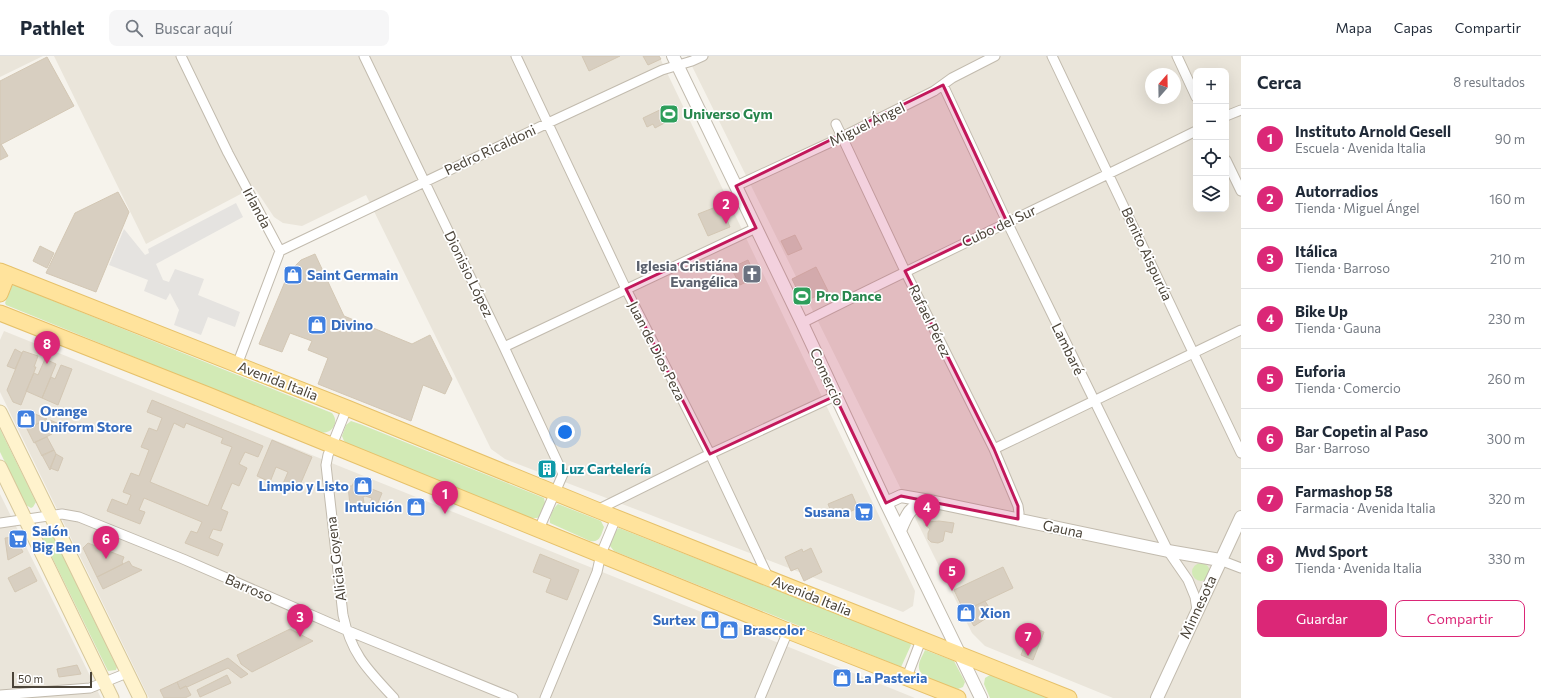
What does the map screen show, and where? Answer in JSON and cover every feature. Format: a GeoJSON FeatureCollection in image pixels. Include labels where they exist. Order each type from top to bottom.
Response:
{"type":"FeatureCollection","features":[{"type":"Feature","properties":{"kind":"main road","name":"Avenida Italia"},"geometry":{"type":"LineString","coordinates":[[4,272],[1069,698]]}},
{"type":"Feature","properties":{"kind":"main road"},"geometry":{"type":"LineString","coordinates":[[0,294],[4,272]]}},
{"type":"Feature","properties":{"kind":"main road"},"geometry":{"type":"LineString","coordinates":[[0,313],[958,698]]}},
{"type":"Feature","properties":{"kind":"main road"},"geometry":{"type":"LineString","coordinates":[[0,412],[140,698]]}},
{"type":"Feature","properties":{"kind":"main road"},"geometry":{"type":"LineString","coordinates":[[0,467],[112,698]]}},
{"type":"Feature","properties":{"kind":"street","name":"Irlanda"},"geometry":{"type":"LineString","coordinates":[[181,56],[228,153],[280,251]]}},
{"type":"Feature","properties":{"kind":"street","name":"Dionisio López"},"geometry":{"type":"LineString","coordinates":[[364,56],[425,181],[563,474],[555,493]]}},
{"type":"Feature","properties":{"kind":"street","name":"Juan de Dios Peza"},"geometry":{"type":"LineString","coordinates":[[516,56],[626,289],[710,454],[770,579]]}},
{"type":"Feature","properties":{"kind":"street","name":"Pedro Ricaldoni"},"geometry":{"type":"LineString","coordinates":[[280,251],[662,70],[676,61],[703,56]]}},
{"type":"Feature","properties":{"kind":"street","name":"Miguel Ángel"},"geometry":{"type":"LineString","coordinates":[[736,186],[842,137],[934,91],[952,78],[995,56]]}},
{"type":"Feature","properties":{"kind":"street","name":"Benito Aispurúa"},"geometry":{"type":"LineString","coordinates":[[1052,56],[1241,453]]}},
{"type":"Feature","properties":{"kind":"street"},"geometry":{"type":"LineString","coordinates":[[1177,56],[1193,90]]}},
{"type":"Feature","properties":{"kind":"street","name":"Comercio"},"geometry":{"type":"LineString","coordinates":[[676,61],[802,323],[886,503],[981,698]]}},
{"type":"Feature","properties":{"kind":"street","name":"Lambaré"},"geometry":{"type":"LineString","coordinates":[[943,85],[1007,222],[1168,551],[1188,580],[1195,597],[1197,610]]}},
{"type":"Feature","properties":{"kind":"street"},"geometry":{"type":"LineString","coordinates":[[1229,115],[1241,110]]}},
{"type":"Feature","properties":{"kind":"street","name":"Rafael Pérez"},"geometry":{"type":"LineString","coordinates":[[836,124],[905,271],[994,449],[1018,506],[1018,519]]}},
{"type":"Feature","properties":{"kind":"street","name":"Cubo del Sur"},"geometry":{"type":"LineString","coordinates":[[802,323],[905,271],[1193,132]]}},
{"type":"Feature","properties":{"kind":"street"},"geometry":{"type":"LineString","coordinates":[[1229,166],[1241,191]]}},
{"type":"Feature","properties":{"kind":"street"},"geometry":{"type":"LineString","coordinates":[[504,347],[756,228]]}},
{"type":"Feature","properties":{"kind":"street"},"geometry":{"type":"LineString","coordinates":[[237,365],[280,251]]}},
{"type":"Feature","properties":{"kind":"street"},"geometry":{"type":"LineString","coordinates":[[994,449],[1241,330]]}},
{"type":"Feature","properties":{"kind":"street"},"geometry":{"type":"LineString","coordinates":[[597,510],[710,454],[835,396]]}},
{"type":"Feature","properties":{"kind":"street","name":"Alicia Goyena"},"geometry":{"type":"LineString","coordinates":[[347,408],[326,465],[343,615],[350,641],[364,665],[394,698]]}},
{"type":"Feature","properties":{"kind":"street"},"geometry":{"type":"LineString","coordinates":[[539,529],[555,493]]}},
{"type":"Feature","properties":{"kind":"street","name":"Gauna"},"geometry":{"type":"LineString","coordinates":[[886,503],[902,496],[930,501],[1168,551],[1220,560],[1241,568]]}},
{"type":"Feature","properties":{"kind":"street"},"geometry":{"type":"LineString","coordinates":[[900,531],[909,511],[918,504],[930,501]]}},
{"type":"Feature","properties":{"kind":"street","name":"Barroso"},"geometry":{"type":"LineString","coordinates":[[0,523],[62,514],[79,517],[183,559],[346,630],[513,698]]}},
{"type":"Feature","properties":{"kind":"street","name":"Minnesota"},"geometry":{"type":"LineString","coordinates":[[1157,698],[1241,517]]}},
{"type":"Feature","properties":{"kind":"street"},"geometry":{"type":"LineString","coordinates":[[545,698],[597,572],[601,554],[616,518]]}},
{"type":"Feature","properties":{"kind":"street"},"geometry":{"type":"LineString","coordinates":[[760,698],[788,630]]}},
{"type":"Feature","properties":{"kind":"street"},"geometry":{"type":"LineString","coordinates":[[906,677],[921,640]]}},
{"type":"Feature","properties":{"kind":"street"},"geometry":{"type":"LineString","coordinates":[[0,695],[90,688],[127,673]]}},
{"type":"Feature","properties":{"kind":"highlighted area"},"geometry":{"type":"Polygon","coordinates":[[[943,85],[1007,222],[905,271],[994,449],[1018,506],[1018,519],[901,496],[886,503],[835,396],[710,454],[626,289],[756,228],[736,186],[943,85]]]}},
{"type":"Feature","properties":{"kind":"shaded area"},"geometry":{"type":"Polygon","coordinates":[[[0,56],[43,56],[0,77],[0,56]]]}},
{"type":"Feature","properties":{"kind":"shaded area"},"geometry":{"type":"Polygon","coordinates":[[[54,56],[659,56],[915,591],[913,606],[903,612],[505,459],[491,449],[366,195],[302,226],[283,223],[274,217],[254,187],[146,244],[54,56]]]}},
{"type":"Feature","properties":{"kind":"shaded area"},"geometry":{"type":"Polygon","coordinates":[[[687,56],[1241,56],[1241,698],[1113,698],[985,646],[972,633],[687,56]]]}},
{"type":"Feature","properties":{"kind":"shaded area"},"geometry":{"type":"Polygon","coordinates":[[[236,203],[243,217],[156,264],[163,280],[169,282],[175,269],[204,279],[198,295],[240,312],[235,327],[208,317],[201,335],[174,325],[179,310],[170,293],[166,300],[144,291],[148,280],[109,265],[124,229],[145,255],[149,253],[148,249],[236,203]]]}},
{"type":"Feature","properties":{"kind":"shaded area"},"geometry":{"type":"Polygon","coordinates":[[[4,331],[915,698],[149,698],[0,392],[0,340],[4,331]]]}},
{"type":"Feature","properties":{"kind":"shaded area"},"geometry":{"type":"Polygon","coordinates":[[[0,494],[101,698],[0,698],[0,494]]]}},
{"type":"Feature","properties":{"kind":"green space"},"geometry":{"type":"Polygon","coordinates":[[[14,285],[332,413],[335,424],[328,432],[319,432],[6,305],[5,303],[12,286],[14,285]]]}},
{"type":"Feature","properties":{"kind":"green space"},"geometry":{"type":"Polygon","coordinates":[[[351,421],[544,498],[545,503],[539,517],[530,518],[347,443],[344,441],[342,436],[346,425],[351,421]]]}},
{"type":"Feature","properties":{"kind":"green space"},"geometry":{"type":"Polygon","coordinates":[[[0,429],[36,502],[31,508],[26,505],[0,452],[0,429]]]}},
{"type":"Feature","properties":{"kind":"green space"},"geometry":{"type":"Polygon","coordinates":[[[558,504],[601,521],[604,527],[600,538],[596,541],[590,541],[550,523],[550,518],[554,508],[558,504]]]}},
{"type":"Feature","properties":{"kind":"green space"},"geometry":{"type":"Polygon","coordinates":[[[619,528],[910,643],[911,645],[901,667],[614,551],[610,546],[611,541],[614,533],[619,528]]]}},
{"type":"Feature","properties":{"kind":"green space"},"geometry":{"type":"Polygon","coordinates":[[[50,533],[53,536],[117,667],[116,670],[108,671],[43,539],[44,534],[50,533]]]}},
{"type":"Feature","properties":{"kind":"green space"},"geometry":{"type":"Polygon","coordinates":[[[1201,563],[1207,566],[1210,572],[1207,578],[1201,581],[1195,578],[1192,572],[1195,566],[1201,563]]]}},
{"type":"Feature","properties":{"kind":"green space"},"geometry":{"type":"Polygon","coordinates":[[[925,650],[954,661],[965,682],[963,687],[958,689],[954,688],[934,681],[923,675],[920,672],[919,666],[925,650]]]}},
{"type":"Feature","properties":{"kind":"green space"},"geometry":{"type":"Polygon","coordinates":[[[990,675],[1048,698],[990,698],[984,684],[985,678],[990,675]]]}},
{"type":"Feature","properties":{"kind":"building"},"geometry":{"type":"Polygon","coordinates":[[[582,56],[620,56],[589,71],[582,56]]]}},
{"type":"Feature","properties":{"kind":"building"},"geometry":{"type":"Polygon","coordinates":[[[643,56],[659,56],[661,59],[648,65],[643,56]]]}},
{"type":"Feature","properties":{"kind":"building"},"geometry":{"type":"Polygon","coordinates":[[[47,57],[74,106],[0,145],[0,81],[47,57]]]}},
{"type":"Feature","properties":{"kind":"building"},"geometry":{"type":"Polygon","coordinates":[[[668,106],[674,118],[655,128],[653,124],[647,127],[643,118],[668,106]]]}},
{"type":"Feature","properties":{"kind":"building"},"geometry":{"type":"Polygon","coordinates":[[[1,144],[8,156],[0,160],[0,145],[1,144]]]}},
{"type":"Feature","properties":{"kind":"building"},"geometry":{"type":"Polygon","coordinates":[[[118,192],[129,212],[96,292],[46,273],[75,213],[118,192]]]}},
{"type":"Feature","properties":{"kind":"building"},"geometry":{"type":"Polygon","coordinates":[[[721,205],[730,227],[708,236],[698,214],[721,205]]]}},
{"type":"Feature","properties":{"kind":"building"},"geometry":{"type":"Polygon","coordinates":[[[795,235],[802,249],[788,255],[781,241],[795,235]]]}},
{"type":"Feature","properties":{"kind":"building"},"geometry":{"type":"Polygon","coordinates":[[[40,246],[54,253],[47,268],[33,261],[40,246]]]}},
{"type":"Feature","properties":{"kind":"building"},"geometry":{"type":"Polygon","coordinates":[[[315,254],[344,316],[412,344],[430,335],[452,379],[445,394],[423,385],[411,421],[318,384],[328,358],[308,350],[312,341],[290,333],[282,352],[259,344],[289,272],[301,260],[315,254]]]}},
{"type":"Feature","properties":{"kind":"building"},"geometry":{"type":"Polygon","coordinates":[[[748,260],[756,277],[740,285],[731,268],[748,260]]]}},
{"type":"Feature","properties":{"kind":"building"},"geometry":{"type":"Polygon","coordinates":[[[816,267],[828,291],[803,302],[792,279],[816,267]]]}},
{"type":"Feature","properties":{"kind":"building"},"geometry":{"type":"Polygon","coordinates":[[[15,349],[22,353],[15,369],[7,366],[15,349]]]}},
{"type":"Feature","properties":{"kind":"building"},"geometry":{"type":"Polygon","coordinates":[[[23,351],[38,356],[34,367],[36,367],[21,405],[13,402],[7,390],[23,351]]]}},
{"type":"Feature","properties":{"kind":"building"},"geometry":{"type":"Polygon","coordinates":[[[45,359],[56,364],[42,398],[26,391],[34,373],[38,375],[45,359]]]}},
{"type":"Feature","properties":{"kind":"building"},"geometry":{"type":"Polygon","coordinates":[[[61,365],[72,369],[58,405],[42,398],[51,377],[55,379],[61,365]]]}},
{"type":"Feature","properties":{"kind":"building"},"geometry":{"type":"Polygon","coordinates":[[[152,400],[263,446],[258,457],[245,452],[239,464],[247,468],[239,486],[232,483],[221,509],[228,512],[221,531],[213,529],[209,538],[223,544],[218,556],[185,543],[191,531],[197,533],[202,522],[144,498],[139,510],[145,512],[140,524],[107,511],[112,499],[127,505],[131,495],[123,492],[131,473],[139,476],[149,450],[141,447],[149,428],[157,431],[162,418],[147,412],[152,400]],[[174,423],[150,482],[208,506],[232,447],[221,443],[223,438],[186,423],[184,428],[174,423]]]}},
{"type":"Feature","properties":{"kind":"building"},"geometry":{"type":"Polygon","coordinates":[[[26,411],[47,419],[27,429],[21,418],[26,411]]]}},
{"type":"Feature","properties":{"kind":"building"},"geometry":{"type":"Polygon","coordinates":[[[45,420],[52,434],[34,443],[27,429],[45,420]]]}},
{"type":"Feature","properties":{"kind":"building"},"geometry":{"type":"Polygon","coordinates":[[[50,420],[66,427],[55,433],[50,420]]]}},
{"type":"Feature","properties":{"kind":"building"},"geometry":{"type":"Polygon","coordinates":[[[47,437],[54,450],[42,456],[35,442],[47,437]]]}},
{"type":"Feature","properties":{"kind":"building"},"geometry":{"type":"Polygon","coordinates":[[[272,440],[312,457],[297,492],[282,486],[288,472],[276,467],[270,482],[257,476],[272,440]]]}},
{"type":"Feature","properties":{"kind":"building"},"geometry":{"type":"Polygon","coordinates":[[[54,450],[56,454],[50,470],[42,455],[54,450]]]}},
{"type":"Feature","properties":{"kind":"building"},"geometry":{"type":"Polygon","coordinates":[[[56,454],[63,458],[58,471],[50,468],[56,454]]]}},
{"type":"Feature","properties":{"kind":"building","name":"Luz Cartelería"},"geometry":{"type":"Polygon","coordinates":[[[549,463],[553,470],[552,474],[539,468],[549,463]]]}},
{"type":"Feature","properties":{"kind":"building"},"geometry":{"type":"Polygon","coordinates":[[[354,482],[382,493],[377,505],[370,503],[372,498],[365,496],[363,497],[364,503],[350,505],[348,486],[352,486],[354,482]]]}},
{"type":"Feature","properties":{"kind":"building"},"geometry":{"type":"Polygon","coordinates":[[[852,494],[858,508],[834,519],[828,504],[852,494]]]}},
{"type":"Feature","properties":{"kind":"building"},"geometry":{"type":"Polygon","coordinates":[[[939,521],[954,523],[952,533],[945,531],[943,541],[938,543],[931,542],[928,539],[930,529],[925,525],[928,522],[939,521]]]}},
{"type":"Feature","properties":{"kind":"building"},"geometry":{"type":"Polygon","coordinates":[[[15,537],[23,552],[8,560],[5,538],[15,537]]]}},
{"type":"Feature","properties":{"kind":"building"},"geometry":{"type":"Polygon","coordinates":[[[88,543],[124,557],[122,562],[123,564],[97,577],[83,548],[88,543]]]}},
{"type":"Feature","properties":{"kind":"building"},"geometry":{"type":"Polygon","coordinates":[[[811,548],[822,572],[804,581],[798,568],[791,571],[785,557],[802,549],[803,552],[811,548]]]}},
{"type":"Feature","properties":{"kind":"building"},"geometry":{"type":"Polygon","coordinates":[[[540,554],[579,570],[567,600],[546,592],[551,579],[533,572],[540,554]]]}},
{"type":"Feature","properties":{"kind":"building"},"geometry":{"type":"Polygon","coordinates":[[[129,561],[132,566],[142,570],[103,589],[97,577],[129,561]]]}},
{"type":"Feature","properties":{"kind":"building"},"geometry":{"type":"Polygon","coordinates":[[[30,567],[37,581],[15,592],[8,578],[30,567]]]}},
{"type":"Feature","properties":{"kind":"building"},"geometry":{"type":"Polygon","coordinates":[[[1003,567],[1013,588],[964,611],[954,590],[1003,567]]]}},
{"type":"Feature","properties":{"kind":"building"},"geometry":{"type":"Polygon","coordinates":[[[985,601],[993,614],[974,626],[964,611],[985,601]]]}},
{"type":"Feature","properties":{"kind":"building"},"geometry":{"type":"Polygon","coordinates":[[[1032,627],[1044,632],[1033,660],[1021,655],[1032,627]]]}},
{"type":"Feature","properties":{"kind":"building"},"geometry":{"type":"Polygon","coordinates":[[[290,629],[313,641],[252,672],[241,664],[237,655],[290,629]]]}},
{"type":"Feature","properties":{"kind":"building"},"geometry":{"type":"Polygon","coordinates":[[[228,658],[248,674],[241,678],[228,668],[180,689],[177,682],[228,658]]]}},
{"type":"Feature","properties":{"kind":"building"},"geometry":{"type":"Polygon","coordinates":[[[77,665],[81,674],[59,677],[57,669],[77,665]]]}},
{"type":"Feature","properties":{"kind":"building"},"geometry":{"type":"Polygon","coordinates":[[[227,675],[231,683],[200,697],[197,690],[227,675]]]}},
{"type":"Feature","properties":{"kind":"building"},"geometry":{"type":"Polygon","coordinates":[[[177,682],[180,689],[186,686],[191,695],[185,698],[164,698],[160,690],[177,682]]]}},
{"type":"Feature","properties":{"kind":"place","name":"Universo Gym"},"geometry":{"type":"Point","coordinates":[669,114]}},
{"type":"Feature","properties":{"kind":"place","name":"Autorradios"},"geometry":{"type":"Point","coordinates":[726,224]}},
{"type":"Feature","properties":{"kind":"place","name":"Iglesia Cristiána Evangélica"},"geometry":{"type":"Point","coordinates":[752,274]}},
{"type":"Feature","properties":{"kind":"place","name":"Saint Germain"},"geometry":{"type":"Point","coordinates":[293,275]}},
{"type":"Feature","properties":{"kind":"place","name":"Pro Dance"},"geometry":{"type":"Point","coordinates":[802,296]}},
{"type":"Feature","properties":{"kind":"place","name":"Divino"},"geometry":{"type":"Point","coordinates":[317,325]}},
{"type":"Feature","properties":{"kind":"place","name":"Mvd Sport"},"geometry":{"type":"Point","coordinates":[47,364]}},
{"type":"Feature","properties":{"kind":"place","name":"Orange Uniform Store"},"geometry":{"type":"Point","coordinates":[26,419]}},
{"type":"Feature","properties":{"kind":"place","name":"Luz Cartelería"},"geometry":{"type":"Point","coordinates":[547,469]}},
{"type":"Feature","properties":{"kind":"place","name":"Limpio y Listo"},"geometry":{"type":"Point","coordinates":[363,486]}},
{"type":"Feature","properties":{"kind":"place","name":"Intuición"},"geometry":{"type":"Point","coordinates":[416,507]}},
{"type":"Feature","properties":{"kind":"place","name":"Susana"},"geometry":{"type":"Point","coordinates":[864,512]}},
{"type":"Feature","properties":{"kind":"place","name":"Instituto Arnold Gesell"},"geometry":{"type":"Point","coordinates":[445,514]}},
{"type":"Feature","properties":{"kind":"place","name":"Bike Up"},"geometry":{"type":"Point","coordinates":[927,527]}},
{"type":"Feature","properties":{"kind":"place","name":"Salón Big Ben"},"geometry":{"type":"Point","coordinates":[18,539]}},
{"type":"Feature","properties":{"kind":"place","name":"Bar Copetin al Paso"},"geometry":{"type":"Point","coordinates":[106,559]}},
{"type":"Feature","properties":{"kind":"place","name":"Euforia"},"geometry":{"type":"Point","coordinates":[952,591]}},
{"type":"Feature","properties":{"kind":"place","name":"Xion"},"geometry":{"type":"Point","coordinates":[966,613]}},
{"type":"Feature","properties":{"kind":"place","name":"Surtex"},"geometry":{"type":"Point","coordinates":[710,620]}},
{"type":"Feature","properties":{"kind":"place","name":"Brascolor"},"geometry":{"type":"Point","coordinates":[729,630]}},
{"type":"Feature","properties":{"kind":"place","name":"Itálica"},"geometry":{"type":"Point","coordinates":[300,637]}},
{"type":"Feature","properties":{"kind":"place","name":"Farmashop 58"},"geometry":{"type":"Point","coordinates":[1028,656]}},
{"type":"Feature","properties":{"kind":"place","name":"La Pasteria"},"geometry":{"type":"Point","coordinates":[842,678]}}]}
